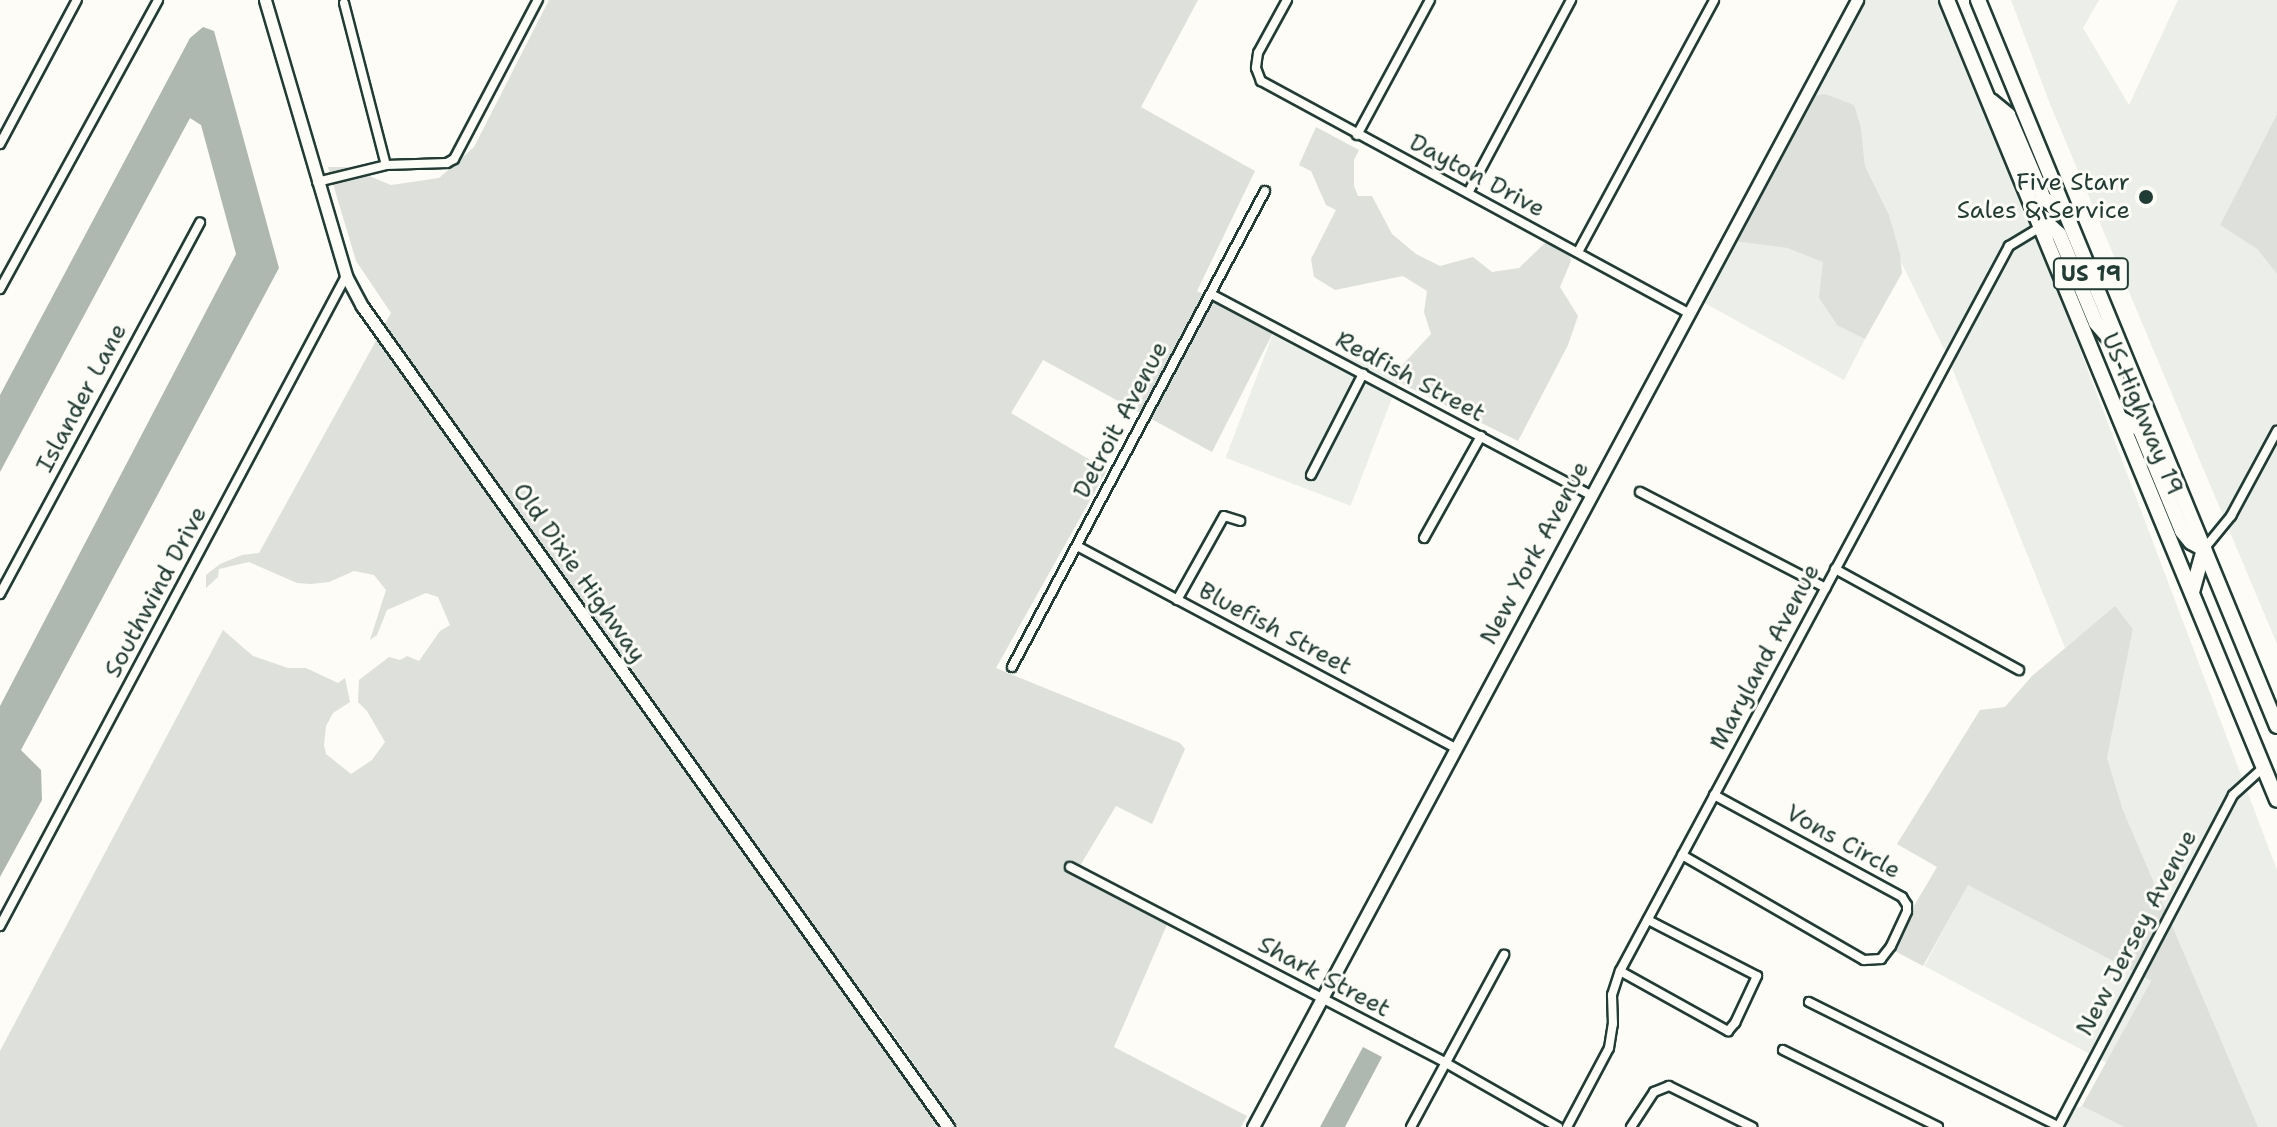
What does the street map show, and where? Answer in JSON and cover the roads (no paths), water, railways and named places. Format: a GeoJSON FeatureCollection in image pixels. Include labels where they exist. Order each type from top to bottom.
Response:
{"type":"FeatureCollection","features":[{"type":"Feature","properties":{"kind":"highway","name":"US Highway 19"},"geometry":{"type":"LineString","coordinates":[[1947,0],[2192,592],[2270,770],[2277,800]]}},
{"type":"Feature","properties":{"kind":"highway","name":"US Highway 19"},"geometry":{"type":"LineString","coordinates":[[1978,0],[2277,726]]}},
{"type":"Feature","properties":{"kind":"highway"},"geometry":{"type":"LineString","coordinates":[[1987,98],[2008,115],[2044,199],[2065,211]]}},
{"type":"Feature","properties":{"kind":"highway"},"geometry":{"type":"LineString","coordinates":[[2041,227],[2050,226],[2059,234],[2096,323],[2125,355]]}},
{"type":"Feature","properties":{"kind":"highway"},"geometry":{"type":"LineString","coordinates":[[2120,418],[2140,429],[2182,531],[2191,542],[2204,549],[2192,592]]}},
{"type":"Feature","properties":{"kind":"street"},"geometry":{"type":"LineString","coordinates":[[0,144],[77,0]]}},
{"type":"Feature","properties":{"kind":"street"},"geometry":{"type":"LineString","coordinates":[[0,289],[158,0]]}},
{"type":"Feature","properties":{"kind":"street","name":"Old Dixie Highway"},"geometry":{"type":"LineString","coordinates":[[265,0],[346,276],[362,306],[948,1127]]}},
{"type":"Feature","properties":{"kind":"street"},"geometry":{"type":"LineString","coordinates":[[317,182],[386,165],[447,163],[454,159],[538,0]]}},
{"type":"Feature","properties":{"kind":"street","name":"Dayton Drive"},"geometry":{"type":"LineString","coordinates":[[1287,0],[1258,53],[1256,68],[1261,81],[1687,312]]}},
{"type":"Feature","properties":{"kind":"street"},"geometry":{"type":"LineString","coordinates":[[1357,135],[1430,0]]}},
{"type":"Feature","properties":{"kind":"street"},"geometry":{"type":"LineString","coordinates":[[1468,193],[1571,0]]}},
{"type":"Feature","properties":{"kind":"street"},"geometry":{"type":"LineString","coordinates":[[1578,252],[1714,0]]}},
{"type":"Feature","properties":{"kind":"street","name":"New York Avenue"},"geometry":{"type":"LineString","coordinates":[[1253,1127],[1687,312],[1857,0]]}},
{"type":"Feature","properties":{"kind":"street"},"geometry":{"type":"LineString","coordinates":[[344,3],[386,165]]}},
{"type":"Feature","properties":{"kind":"street","name":"Detroit Avenue"},"geometry":{"type":"LineString","coordinates":[[1012,667],[1265,191]]}},
{"type":"Feature","properties":{"kind":"street","name":"Islander Lane"},"geometry":{"type":"LineString","coordinates":[[0,594],[200,222]]}},
{"type":"Feature","properties":{"kind":"street","name":"Maryland Avenue"},"geometry":{"type":"LineString","coordinates":[[1567,1127],[1609,1048],[1613,1024],[1612,995],[1620,971],[2009,246],[2041,227]]}},
{"type":"Feature","properties":{"kind":"street","name":"Southwind Drive"},"geometry":{"type":"LineString","coordinates":[[0,926],[346,276]]}},
{"type":"Feature","properties":{"kind":"street","name":"Redfish Street"},"geometry":{"type":"LineString","coordinates":[[1211,294],[1591,495]]}},
{"type":"Feature","properties":{"kind":"street"},"geometry":{"type":"LineString","coordinates":[[1311,475],[1363,374]]}},
{"type":"Feature","properties":{"kind":"street"},"geometry":{"type":"LineString","coordinates":[[2204,549],[2231,516],[2277,431]]}},
{"type":"Feature","properties":{"kind":"street"},"geometry":{"type":"LineString","coordinates":[[1424,538],[1481,436]]}},
{"type":"Feature","properties":{"kind":"street"},"geometry":{"type":"LineString","coordinates":[[1640,492],[1826,588]]}},
{"type":"Feature","properties":{"kind":"street"},"geometry":{"type":"LineString","coordinates":[[1177,600],[1224,516],[1240,521]]}},
{"type":"Feature","properties":{"kind":"street","name":"Bluefish Street"},"geometry":{"type":"LineString","coordinates":[[1077,546],[1455,748]]}},
{"type":"Feature","properties":{"kind":"street"},"geometry":{"type":"LineString","coordinates":[[1835,569],[2019,670]]}},
{"type":"Feature","properties":{"kind":"street","name":"New Jersey Avenue"},"geometry":{"type":"LineString","coordinates":[[2058,1126],[2233,795],[2270,770]]}},
{"type":"Feature","properties":{"kind":"street","name":"Vons Circle"},"geometry":{"type":"LineString","coordinates":[[1682,855],[1864,960],[1874,962],[1881,959],[1891,946],[1907,911],[1902,897],[1714,795]]}},
{"type":"Feature","properties":{"kind":"street","name":"Shark Street"},"geometry":{"type":"LineString","coordinates":[[1070,867],[1446,1063],[1558,1127]]}},
{"type":"Feature","properties":{"kind":"street"},"geometry":{"type":"LineString","coordinates":[[1620,971],[1728,1031],[1735,1023],[1757,976],[1648,920]]}},
{"type":"Feature","properties":{"kind":"street"},"geometry":{"type":"LineString","coordinates":[[1411,1127],[1504,955]]}},
{"type":"Feature","properties":{"kind":"street"},"geometry":{"type":"LineString","coordinates":[[1809,1002],[2058,1126]]}},
{"type":"Feature","properties":{"kind":"street"},"geometry":{"type":"LineString","coordinates":[[1783,1050],[1938,1127]]}},
{"type":"Feature","properties":{"kind":"street"},"geometry":{"type":"LineString","coordinates":[[1631,1127],[1654,1092],[1669,1086],[1752,1127]]}},
{"type":"Feature","properties":{"kind":"place","name":"Five Starr Sales & Service"},"geometry":{"type":"Point","coordinates":[2146,197]}}]}
